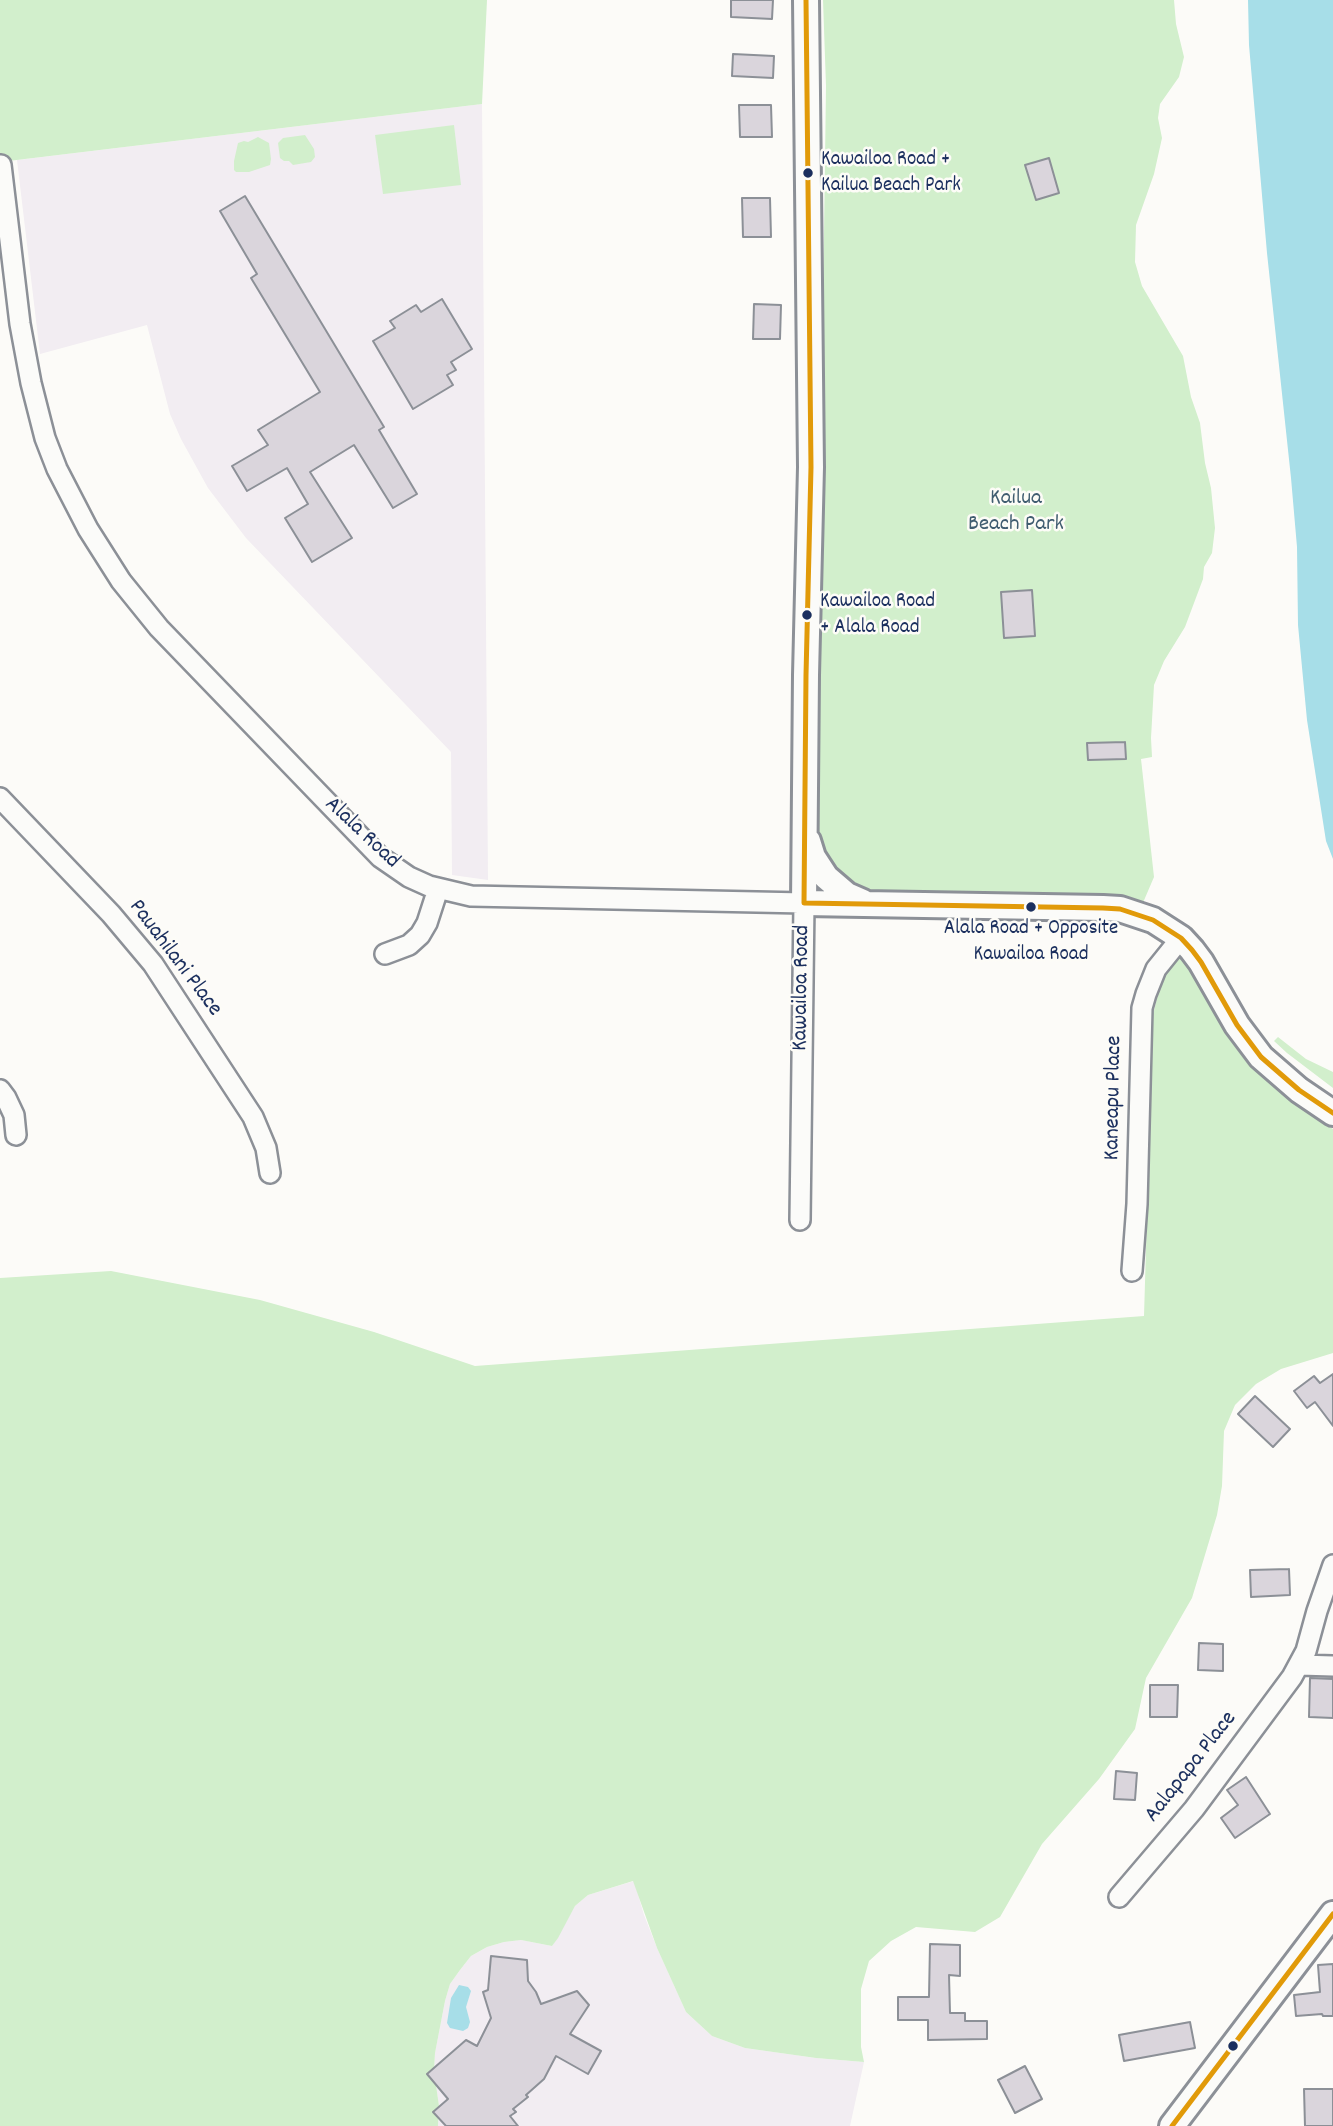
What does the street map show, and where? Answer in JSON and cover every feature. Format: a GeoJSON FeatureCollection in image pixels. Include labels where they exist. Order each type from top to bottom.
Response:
{"type":"FeatureCollection","features":[{"type":"Feature","properties":{"kind":"street","name":"Kawailoa Road"},"geometry":{"type":"LineString","coordinates":[[800,1220],[811,467],[806,0]]}},
{"type":"Feature","properties":{"kind":"street","name":"Alala Road"},"geometry":{"type":"LineString","coordinates":[[1,165],[7,279],[37,411],[45,438],[88,529],[121,581],[159,628],[370,848],[391,866],[438,889],[482,897],[1120,909],[1153,920],[1174,933]]}},
{"type":"Feature","properties":{"kind":"street","name":"Pauahilani Place"},"geometry":{"type":"LineString","coordinates":[[2,805],[111,914],[165,981],[253,1117],[267,1147],[270,1173]]}},
{"type":"Feature","properties":{"kind":"street"},"geometry":{"type":"LineString","coordinates":[[806,833],[813,857],[826,877],[848,895],[874,904]]}},
{"type":"Feature","properties":{"kind":"street"},"geometry":{"type":"LineString","coordinates":[[386,954],[409,945],[420,935],[427,923],[438,889]]}},
{"type":"Feature","properties":{"kind":"street"},"geometry":{"type":"LineString","coordinates":[[1174,933],[1201,962],[1237,1025],[1261,1056],[1299,1090],[1333,1113]]}},
{"type":"Feature","properties":{"kind":"street","name":"Kaneapu Place"},"geometry":{"type":"LineString","coordinates":[[1132,1271],[1137,1204],[1142,1008],[1156,969],[1174,933]]}},
{"type":"Feature","properties":{"kind":"street"},"geometry":{"type":"LineString","coordinates":[[0,1090],[11,1106],[16,1135]]}},
{"type":"Feature","properties":{"kind":"street","name":"Aalapapa Place"},"geometry":{"type":"LineString","coordinates":[[1119,1897],[1194,1808],[1300,1665],[1333,1565]]}},
{"type":"Feature","properties":{"kind":"street"},"geometry":{"type":"LineString","coordinates":[[1300,1665],[1333,1666]]}},
{"type":"Feature","properties":{"kind":"street"},"geometry":{"type":"LineString","coordinates":[[1172,2126],[1333,1914]]}},
{"type":"Feature","properties":{"kind":"shaded area"},"geometry":{"type":"Polygon","coordinates":[[[482,104],[488,880],[452,875],[451,752],[246,538],[208,488],[170,414],[147,325],[40,354],[17,160],[482,104]]]}},
{"type":"Feature","properties":{"kind":"shaded area"},"geometry":{"type":"Polygon","coordinates":[[[634,1881],[657,1948],[686,2012],[712,2036],[745,2048],[864,2062],[850,2126],[438,2126],[435,2053],[445,2001],[450,1984],[471,1956],[504,1942],[521,1940],[552,1946],[575,1906],[588,1895],[634,1881]]]}},
{"type":"Feature","properties":{"kind":"green space"},"geometry":{"type":"Polygon","coordinates":[[[0,0],[487,0],[482,104],[0,162],[0,0]]]}},
{"type":"Feature","properties":{"kind":"green space","name":"Kailua Beach Park"},"geometry":{"type":"Polygon","coordinates":[[[823,0],[1174,0],[1176,24],[1184,57],[1179,77],[1160,104],[1158,118],[1162,138],[1154,174],[1136,225],[1135,262],[1142,286],[1183,356],[1191,397],[1200,423],[1215,528],[1212,553],[1204,567],[1203,579],[1185,627],[1164,661],[1154,685],[1152,757],[1141,759],[1154,877],[1142,905],[867,892],[836,872],[823,852],[816,829],[826,86],[823,0]]]}},
{"type":"Feature","properties":{"kind":"green space"},"geometry":{"type":"Polygon","coordinates":[[[454,125],[461,185],[383,194],[375,135],[454,125]]]}},
{"type":"Feature","properties":{"kind":"green space"},"geometry":{"type":"Polygon","coordinates":[[[305,135],[314,149],[315,157],[311,162],[293,165],[280,158],[278,143],[283,138],[305,135]]]}},
{"type":"Feature","properties":{"kind":"green space"},"geometry":{"type":"Polygon","coordinates":[[[258,137],[269,143],[270,165],[249,172],[236,172],[234,161],[238,143],[258,137]]]}},
{"type":"Feature","properties":{"kind":"green space"},"geometry":{"type":"Polygon","coordinates":[[[1179,957],[1190,970],[1226,1032],[1252,1065],[1290,1101],[1333,1129],[1333,1353],[1281,1369],[1256,1384],[1235,1405],[1224,1431],[1222,1486],[1217,1515],[1192,1598],[1146,1678],[1135,1729],[1099,1779],[1042,1844],[1000,1917],[975,1932],[916,1927],[891,1941],[869,1961],[861,1989],[861,2047],[864,2062],[745,2048],[712,2036],[686,2012],[657,1948],[633,1881],[588,1895],[575,1906],[552,1946],[521,1940],[504,1942],[471,1956],[450,1984],[445,2001],[435,2053],[438,2126],[0,2126],[0,1278],[111,1271],[260,1300],[374,1332],[475,1366],[1144,1316],[1153,1014],[1160,987],[1167,972],[1179,957]]]}},
{"type":"Feature","properties":{"kind":"green space"},"geometry":{"type":"Polygon","coordinates":[[[1278,1037],[1306,1059],[1333,1072],[1333,1088],[1274,1041],[1278,1037]]]}},
{"type":"Feature","properties":{"kind":"water"},"geometry":{"type":"Polygon","coordinates":[[[1248,0],[1333,0],[1333,859],[1326,841],[1307,720],[1298,625],[1297,547],[1267,253],[1249,45],[1248,0]]]}},
{"type":"Feature","properties":{"kind":"water"},"geometry":{"type":"Polygon","coordinates":[[[459,1985],[468,1987],[471,1991],[466,2007],[470,2022],[468,2028],[463,2031],[450,2028],[447,2023],[451,1998],[459,1985]]]}},
{"type":"Feature","properties":{"kind":"building"},"geometry":{"type":"Polygon","coordinates":[[[731,0],[773,0],[772,19],[731,17],[731,0]]]}},
{"type":"Feature","properties":{"kind":"building"},"geometry":{"type":"Polygon","coordinates":[[[733,54],[774,56],[773,78],[732,76],[733,54]]]}},
{"type":"Feature","properties":{"kind":"building"},"geometry":{"type":"Polygon","coordinates":[[[739,105],[771,105],[772,137],[740,137],[739,105]]]}},
{"type":"Feature","properties":{"kind":"building"},"geometry":{"type":"Polygon","coordinates":[[[1049,158],[1059,193],[1036,200],[1025,165],[1049,158]]]}},
{"type":"Feature","properties":{"kind":"building"},"geometry":{"type":"Polygon","coordinates":[[[245,196],[384,427],[379,430],[417,494],[393,508],[354,445],[310,472],[352,538],[312,562],[285,518],[308,504],[287,468],[247,491],[232,466],[268,445],[258,430],[320,392],[251,278],[257,274],[220,211],[245,196]]]}},
{"type":"Feature","properties":{"kind":"building"},"geometry":{"type":"Polygon","coordinates":[[[742,198],[770,198],[771,237],[743,237],[742,198]]]}},
{"type":"Feature","properties":{"kind":"building"},"geometry":{"type":"Polygon","coordinates":[[[442,299],[472,349],[451,362],[456,370],[447,375],[453,385],[413,409],[373,341],[395,328],[390,321],[416,305],[421,312],[442,299]]]}},
{"type":"Feature","properties":{"kind":"building"},"geometry":{"type":"Polygon","coordinates":[[[754,304],[781,305],[780,339],[753,339],[754,304]]]}},
{"type":"Feature","properties":{"kind":"building"},"geometry":{"type":"Polygon","coordinates":[[[1032,590],[1035,636],[1004,638],[1001,592],[1032,590]]]}},
{"type":"Feature","properties":{"kind":"building"},"geometry":{"type":"Polygon","coordinates":[[[1125,742],[1126,759],[1088,760],[1087,743],[1125,742]]]}},
{"type":"Feature","properties":{"kind":"building"},"geometry":{"type":"Polygon","coordinates":[[[1333,1374],[1333,1426],[1315,1402],[1307,1408],[1294,1391],[1314,1376],[1320,1383],[1333,1374]]]}},
{"type":"Feature","properties":{"kind":"building"},"geometry":{"type":"Polygon","coordinates":[[[1255,1396],[1290,1429],[1273,1447],[1238,1414],[1255,1396]]]}},
{"type":"Feature","properties":{"kind":"building"},"geometry":{"type":"Polygon","coordinates":[[[1289,1569],[1290,1595],[1251,1597],[1250,1570],[1289,1569]]]}},
{"type":"Feature","properties":{"kind":"building"},"geometry":{"type":"Polygon","coordinates":[[[1199,1643],[1223,1644],[1223,1671],[1198,1670],[1199,1643]]]}},
{"type":"Feature","properties":{"kind":"building"},"geometry":{"type":"Polygon","coordinates":[[[1310,1678],[1333,1679],[1333,1718],[1309,1717],[1310,1678]]]}},
{"type":"Feature","properties":{"kind":"building"},"geometry":{"type":"Polygon","coordinates":[[[1150,1685],[1178,1685],[1177,1717],[1150,1717],[1150,1685]]]}},
{"type":"Feature","properties":{"kind":"building"},"geometry":{"type":"Polygon","coordinates":[[[1116,1771],[1137,1773],[1135,1800],[1114,1799],[1116,1771]]]}},
{"type":"Feature","properties":{"kind":"building"},"geometry":{"type":"Polygon","coordinates":[[[1246,1777],[1270,1814],[1235,1838],[1221,1818],[1238,1805],[1227,1790],[1246,1777]]]}},
{"type":"Feature","properties":{"kind":"building"},"geometry":{"type":"Polygon","coordinates":[[[930,1944],[960,1945],[960,1976],[949,1975],[950,2013],[965,2013],[965,2021],[987,2021],[987,2039],[928,2040],[928,2020],[898,2020],[898,1997],[929,1997],[930,1944]]]}},
{"type":"Feature","properties":{"kind":"building"},"geometry":{"type":"Polygon","coordinates":[[[491,1956],[527,1960],[528,1981],[541,2004],[577,1991],[589,2005],[570,2034],[601,2051],[588,2074],[556,2056],[544,2079],[513,2109],[516,2112],[510,2116],[518,2126],[446,2126],[433,2112],[448,2099],[427,2074],[466,2040],[477,2046],[491,2018],[483,1992],[488,1990],[491,1956]]]}},
{"type":"Feature","properties":{"kind":"building"},"geometry":{"type":"Polygon","coordinates":[[[1333,1964],[1333,2016],[1296,2016],[1294,1995],[1320,1992],[1318,1965],[1333,1964]]]}},
{"type":"Feature","properties":{"kind":"building"},"geometry":{"type":"Polygon","coordinates":[[[1190,2022],[1195,2048],[1124,2061],[1119,2035],[1190,2022]]]}},
{"type":"Feature","properties":{"kind":"building"},"geometry":{"type":"Polygon","coordinates":[[[1025,2066],[1042,2099],[1015,2113],[998,2080],[1025,2066]]]}},
{"type":"Feature","properties":{"kind":"building"},"geometry":{"type":"Polygon","coordinates":[[[1304,2089],[1333,2089],[1333,2126],[1305,2126],[1304,2089]]]}},
{"type":"Feature","properties":{"kind":"transit line"},"geometry":{"type":"LineString","coordinates":[[806,0],[811,467],[804,903],[1103,908],[1120,909],[1153,920],[1181,938],[1192,950],[1237,1025],[1261,1057],[1299,1090],[1333,1113]]}},
{"type":"Feature","properties":{"kind":"transit line"},"geometry":{"type":"LineString","coordinates":[[1172,2126],[1333,1914]]}},
{"type":"Feature","properties":{"kind":"place","name":"Kawailoa Road + Kailua Beach Park"},"geometry":{"type":"Point","coordinates":[808,173]}},
{"type":"Feature","properties":{"kind":"place","name":"Kawailoa Road + Alala Road"},"geometry":{"type":"Point","coordinates":[807,615]}},
{"type":"Feature","properties":{"kind":"place","name":"Alala Road + Opposite Kawailoa Road"},"geometry":{"type":"Point","coordinates":[1031,907]}}]}
